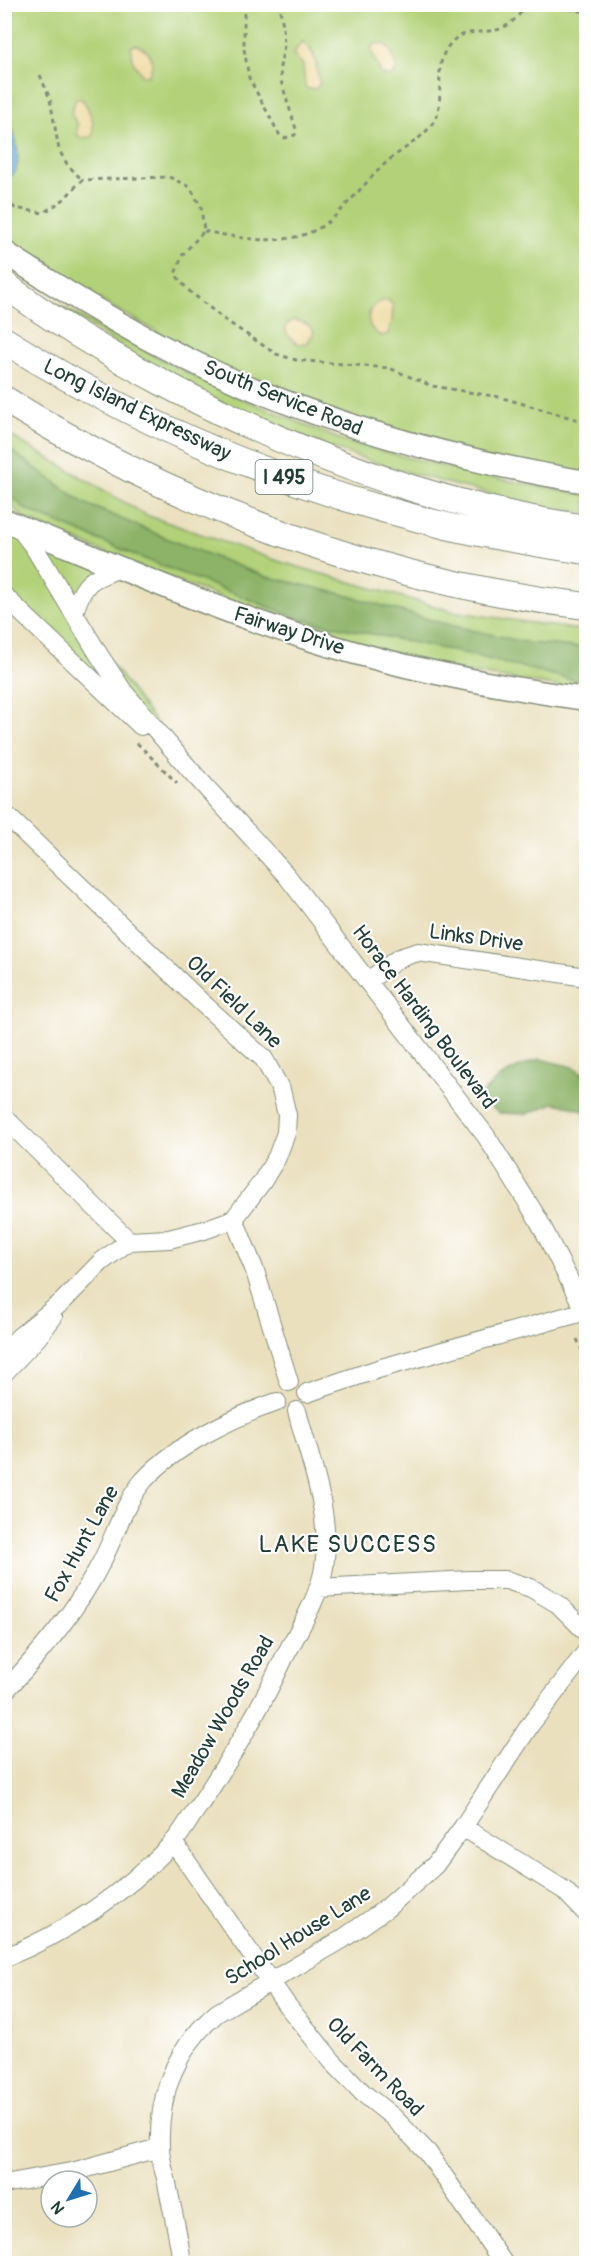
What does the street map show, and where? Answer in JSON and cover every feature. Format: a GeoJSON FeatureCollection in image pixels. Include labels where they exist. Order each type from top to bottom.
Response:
{"type":"FeatureCollection","features":[{"type":"Feature","properties":{"kind":"highway"},"geometry":{"type":"LineString","coordinates":[[4,284],[49,316],[112,355],[203,403],[277,438],[344,465],[439,496],[520,516],[586,528]]}},
{"type":"Feature","properties":{"kind":"highway","name":"Long Island Expressway"},"geometry":{"type":"LineString","coordinates":[[4,340],[85,388],[138,415],[201,444],[299,483],[468,531],[586,551]]}},
{"type":"Feature","properties":{"kind":"highway","name":"I 495"},"geometry":{"type":"LineString","coordinates":[[4,399],[136,472],[243,518],[297,538],[353,557],[421,575],[512,594],[586,606]]}},
{"type":"Feature","properties":{"kind":"main road","name":"South Service Road"},"geometry":{"type":"LineString","coordinates":[[4,252],[91,307],[153,342],[261,392],[369,432],[425,448],[482,463],[586,482]]}},
{"type":"Feature","properties":{"kind":"main road","name":"Fairway Drive"},"geometry":{"type":"LineString","coordinates":[[9,519],[121,568],[252,620],[363,655],[478,683],[586,699]]}},
{"type":"Feature","properties":{"kind":"street","name":"Horace Harding Boulevard"},"geometry":{"type":"LineString","coordinates":[[9,519],[34,547],[123,691],[286,876],[486,1136],[538,1219],[586,1312]]}},
{"type":"Feature","properties":{"kind":"street"},"geometry":{"type":"LineString","coordinates":[[74,613],[78,597],[85,585],[121,568]]}},
{"type":"Feature","properties":{"kind":"street","name":"Horace Harding Boulevard"},"geometry":{"type":"LineString","coordinates":[[4,596],[112,700],[192,772]]}},
{"type":"Feature","properties":{"kind":"street","name":"Old Field Lane"},"geometry":{"type":"LineString","coordinates":[[4,813],[200,1000],[258,1052],[270,1067],[286,1102],[286,1133],[280,1152],[270,1170],[234,1219]]}},
{"type":"Feature","properties":{"kind":"street","name":"Links Drive"},"geometry":{"type":"LineString","coordinates":[[368,981],[399,958],[412,952],[586,977]]}},
{"type":"Feature","properties":{"kind":"street"},"geometry":{"type":"LineString","coordinates":[[4,1117],[129,1241]]}},
{"type":"Feature","properties":{"kind":"street"},"geometry":{"type":"LineString","coordinates":[[4,1353],[25,1332],[62,1302],[101,1262],[129,1241],[169,1239],[234,1219],[255,1271],[289,1382]]}},
{"type":"Feature","properties":{"kind":"street"},"geometry":{"type":"LineString","coordinates":[[4,1373],[44,1330],[62,1302]]}},
{"type":"Feature","properties":{"kind":"street"},"geometry":{"type":"LineString","coordinates":[[307,1393],[378,1370],[586,1312]]}},
{"type":"Feature","properties":{"kind":"street"},"geometry":{"type":"LineString","coordinates":[[294,1381],[302,1385],[307,1393],[304,1406],[297,1411],[287,1412],[277,1402],[277,1391],[284,1383],[294,1381]]}},
{"type":"Feature","properties":{"kind":"street","name":"Fox Hunt Lane"},"geometry":{"type":"LineString","coordinates":[[4,1692],[67,1618],[102,1562],[130,1500],[145,1479],[174,1455],[199,1439],[277,1402]]}},
{"type":"Feature","properties":{"kind":"street","name":"Meadow Woods Road"},"geometry":{"type":"LineString","coordinates":[[4,1958],[39,1943],[111,1898],[173,1842],[212,1787],[275,1678],[318,1588],[324,1567],[326,1539],[323,1512],[297,1411]]}},
{"type":"Feature","properties":{"kind":"street"},"geometry":{"type":"LineString","coordinates":[[318,1588],[469,1580],[506,1581],[531,1588],[545,1595],[558,1604],[586,1632]]}},
{"type":"Feature","properties":{"kind":"street","name":"School House Lane"},"geometry":{"type":"LineString","coordinates":[[182,2264],[159,2148],[163,2097],[169,2078],[186,2045],[217,2013],[341,1940],[387,1908],[435,1865],[463,1827],[530,1725],[586,1652]]}},
{"type":"Feature","properties":{"kind":"street"},"geometry":{"type":"LineString","coordinates":[[463,1827],[564,1890],[586,1913]]}},
{"type":"Feature","properties":{"kind":"street","name":"Old Farm Road"},"geometry":{"type":"LineString","coordinates":[[173,1842],[286,2004],[332,2061],[428,2153],[504,2264]]}},
{"type":"Feature","properties":{"kind":"street"},"geometry":{"type":"LineString","coordinates":[[4,2184],[76,2170],[159,2148]]}},
{"type":"Feature","properties":{"kind":"path"},"geometry":{"type":"LineString","coordinates":[[244,4],[244,49],[249,78],[275,129],[285,138],[290,138],[296,129],[281,81],[280,67],[284,46],[279,4]]}},
{"type":"Feature","properties":{"kind":"path"},"geometry":{"type":"LineString","coordinates":[[204,231],[270,241],[303,236],[320,228],[333,218],[388,161],[430,127],[440,98],[442,60],[447,47],[469,32],[497,30],[508,25],[521,14],[526,4]]}},
{"type":"Feature","properties":{"kind":"path"},"geometry":{"type":"LineString","coordinates":[[543,4],[586,12]]}},
{"type":"Feature","properties":{"kind":"path"},"geometry":{"type":"LineString","coordinates":[[40,75],[50,99],[59,150],[67,164],[82,180]]}},
{"type":"Feature","properties":{"kind":"path"},"geometry":{"type":"LineString","coordinates":[[4,201],[15,207],[43,213],[63,200],[82,180],[170,177],[190,187],[201,207],[204,231],[183,254],[175,274],[188,290],[276,354],[296,360],[389,368],[432,386],[499,397],[586,422]]}},
{"type":"Feature","properties":{"kind":"path"},"geometry":{"type":"LineString","coordinates":[[577,1340],[586,1360]]}},
{"type":"Feature","properties":{"kind":"green space"},"geometry":{"type":"Polygon","coordinates":[[[4,5],[586,5],[586,478],[478,458],[250,384],[5,247],[4,5]]]}},
{"type":"Feature","properties":{"kind":"green space"},"geometry":{"type":"Polygon","coordinates":[[[44,297],[212,386],[346,442],[473,474],[586,495],[586,513],[537,504],[410,473],[333,448],[257,419],[166,374],[44,297]]]}},
{"type":"Feature","properties":{"kind":"green space"},"geometry":{"type":"Polygon","coordinates":[[[4,432],[146,515],[281,562],[451,611],[586,631],[586,691],[460,671],[303,628],[129,563],[27,520],[5,500],[4,432]]]}},
{"type":"Feature","properties":{"kind":"green space"},"geometry":{"type":"Polygon","coordinates":[[[5,446],[84,503],[264,576],[342,594],[445,624],[529,643],[586,648],[586,683],[463,653],[300,619],[142,558],[25,509],[5,491],[5,446]]]}},
{"type":"Feature","properties":{"kind":"green space"},"geometry":{"type":"Polygon","coordinates":[[[4,512],[121,568],[102,575],[74,613],[192,772],[5,596],[4,512]]]}},
{"type":"Feature","properties":{"kind":"green space"},"geometry":{"type":"Polygon","coordinates":[[[540,1059],[573,1067],[586,1075],[586,1113],[580,1109],[554,1103],[527,1114],[499,1113],[479,1098],[492,1084],[506,1074],[540,1059]]]}},
{"type":"Feature","properties":{"kind":"sand"},"geometry":{"type":"Polygon","coordinates":[[[302,42],[311,50],[315,60],[320,84],[315,89],[308,89],[305,86],[303,65],[293,54],[302,42]]]}},
{"type":"Feature","properties":{"kind":"sand"},"geometry":{"type":"Polygon","coordinates":[[[378,43],[386,45],[391,51],[397,69],[391,77],[382,75],[371,51],[373,45],[378,43]]]}},
{"type":"Feature","properties":{"kind":"sand"},"geometry":{"type":"Polygon","coordinates":[[[137,45],[146,50],[151,58],[152,66],[148,76],[142,75],[133,62],[131,46],[137,45]]]}},
{"type":"Feature","properties":{"kind":"sand"},"geometry":{"type":"Polygon","coordinates":[[[76,98],[83,100],[90,113],[93,123],[92,137],[80,138],[77,133],[78,125],[71,114],[76,98]]]}},
{"type":"Feature","properties":{"kind":"sand"},"geometry":{"type":"Polygon","coordinates":[[[388,300],[393,305],[392,321],[388,334],[381,336],[371,326],[369,315],[375,305],[388,300]]]}},
{"type":"Feature","properties":{"kind":"sand"},"geometry":{"type":"Polygon","coordinates":[[[294,320],[311,327],[314,333],[307,343],[298,344],[289,337],[285,330],[288,323],[294,320]]]}},
{"type":"Feature","properties":{"kind":"water"},"geometry":{"type":"Polygon","coordinates":[[[5,108],[18,159],[14,174],[5,179],[5,108]]]}},
{"type":"Feature","properties":{"kind":"district","name":"LAKE SUCCESS"},"geometry":{"type":"Point","coordinates":[348,1544]}}]}
